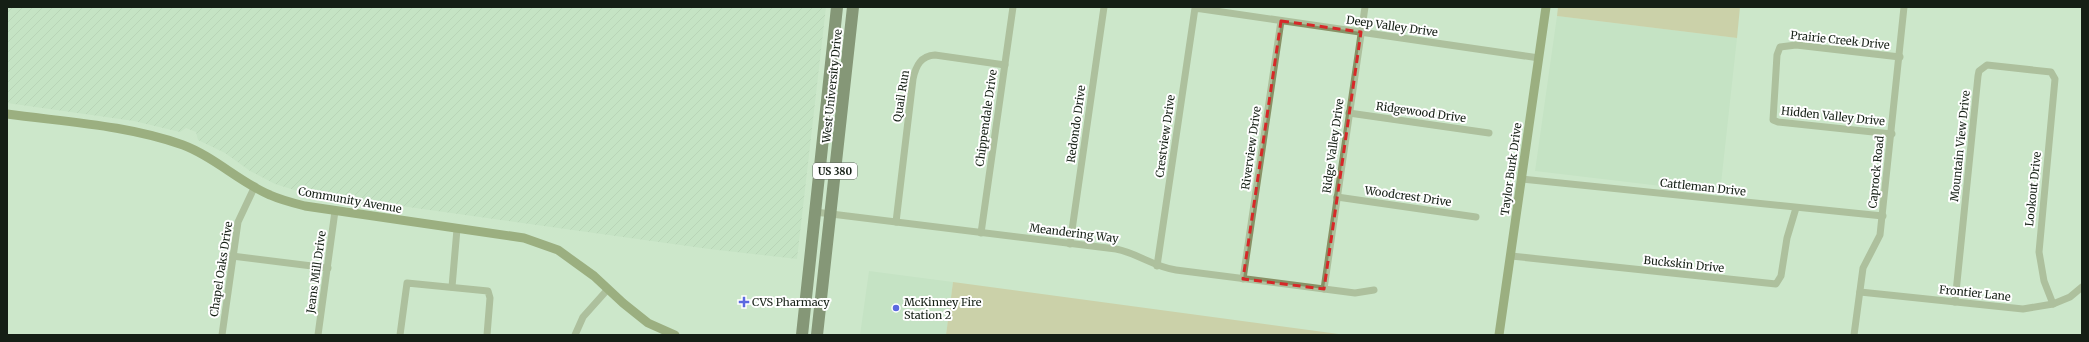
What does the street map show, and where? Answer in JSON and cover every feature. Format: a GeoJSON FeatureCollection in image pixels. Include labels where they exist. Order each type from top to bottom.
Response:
{"type":"FeatureCollection","features":[{"type":"Feature","properties":{"kind":"highway","name":"West University Drive"},"geometry":{"type":"LineString","coordinates":[[802,335],[837,7]]}},
{"type":"Feature","properties":{"kind":"highway","name":"West University Drive"},"geometry":{"type":"LineString","coordinates":[[817,335],[853,7]]}},
{"type":"Feature","properties":{"kind":"street","name":"Chippendale Drive"},"geometry":{"type":"LineString","coordinates":[[981,233],[1013,7]]}},
{"type":"Feature","properties":{"kind":"street","name":"Redondo Drive"},"geometry":{"type":"LineString","coordinates":[[1070,244],[1104,7]]}},
{"type":"Feature","properties":{"kind":"street","name":"Ridge Valley Drive"},"geometry":{"type":"LineString","coordinates":[[1324,289],[1365,7]]}},
{"type":"Feature","properties":{"kind":"street","name":"Taylor Burk Drive"},"geometry":{"type":"LineString","coordinates":[[1499,335],[1546,7]]}},
{"type":"Feature","properties":{"kind":"street","name":"Caprock Road"},"geometry":{"type":"LineString","coordinates":[[1854,335],[1862,268],[1880,235],[1883,216],[1904,7]]}},
{"type":"Feature","properties":{"kind":"street","name":"Deep Valley Drive"},"geometry":{"type":"LineString","coordinates":[[1194,8],[1539,58]]}},
{"type":"Feature","properties":{"kind":"street","name":"Crestview Drive"},"geometry":{"type":"LineString","coordinates":[[1157,266],[1194,8]]}},
{"type":"Feature","properties":{"kind":"street","name":"Riverview Drive"},"geometry":{"type":"LineString","coordinates":[[1243,279],[1281,21]]}},
{"type":"Feature","properties":{"kind":"street","name":"Prairie Creek Drive"},"geometry":{"type":"LineString","coordinates":[[1773,120],[1777,55],[1778,50],[1784,46],[1796,45],[1900,57]]}},
{"type":"Feature","properties":{"kind":"street","name":"Quail Run"},"geometry":{"type":"LineString","coordinates":[[896,222],[913,78],[919,62],[927,56],[935,55],[1004,65]]}},
{"type":"Feature","properties":{"kind":"street","name":"Mountain View Drive"},"geometry":{"type":"LineString","coordinates":[[1955,302],[1979,71],[1987,65],[2051,72],[2054,75]]}},
{"type":"Feature","properties":{"kind":"street","name":"Lookout Drive"},"geometry":{"type":"LineString","coordinates":[[2053,304],[2044,281],[2039,252],[2041,218],[2055,84],[2054,75]]}},
{"type":"Feature","properties":{"kind":"street","name":"Ridgewood Drive"},"geometry":{"type":"LineString","coordinates":[[1349,113],[1489,133]]}},
{"type":"Feature","properties":{"kind":"street","name":"Community Avenue"},"geometry":{"type":"LineString","coordinates":[[7,114],[109,128],[158,138],[184,146],[206,156],[270,195],[305,206],[457,230],[524,238],[558,250],[594,276],[648,323],[674,335]]}},
{"type":"Feature","properties":{"kind":"street","name":"Hidden Valley Drive"},"geometry":{"type":"LineString","coordinates":[[1773,120],[1778,122],[1892,134]]}},
{"type":"Feature","properties":{"kind":"street","name":"Cattleman Drive"},"geometry":{"type":"LineString","coordinates":[[1522,178],[1883,216]]}},
{"type":"Feature","properties":{"kind":"street","name":"Chapel Oaks Drive"},"geometry":{"type":"LineString","coordinates":[[222,335],[238,222],[255,186]]}},
{"type":"Feature","properties":{"kind":"street","name":"Woodcrest Drive"},"geometry":{"type":"LineString","coordinates":[[1337,197],[1476,217]]}},
{"type":"Feature","properties":{"kind":"street","name":"Buckskin Drive"},"geometry":{"type":"LineString","coordinates":[[1511,256],[1776,284],[1781,276],[1787,238],[1796,208]]}},
{"type":"Feature","properties":{"kind":"street","name":"Jeans Mill Drive"},"geometry":{"type":"LineString","coordinates":[[318,335],[335,211]]}},
{"type":"Feature","properties":{"kind":"street","name":"Meandering Way"},"geometry":{"type":"LineString","coordinates":[[815,212],[1120,250],[1157,266],[1243,279],[1355,293],[1374,290]]}},
{"type":"Feature","properties":{"kind":"street"},"geometry":{"type":"LineString","coordinates":[[452,287],[457,230]]}},
{"type":"Feature","properties":{"kind":"street"},"geometry":{"type":"LineString","coordinates":[[232,256],[328,268]]}},
{"type":"Feature","properties":{"kind":"street"},"geometry":{"type":"LineString","coordinates":[[400,335],[407,283],[488,291],[490,298],[487,335]]}},
{"type":"Feature","properties":{"kind":"street","name":"Frontier Lane"},"geometry":{"type":"LineString","coordinates":[[1860,292],[2023,309],[2053,304],[2070,297],[2082,287]]}},
{"type":"Feature","properties":{"kind":"street"},"geometry":{"type":"LineString","coordinates":[[575,335],[583,316],[608,289]]}},
{"type":"Feature","properties":{"kind":"highlighted area"},"geometry":{"type":"Polygon","coordinates":[[[1281,21],[1361,32],[1324,289],[1243,279],[1281,21]]]}},
{"type":"Feature","properties":{"kind":"shaded area"},"geometry":{"type":"Polygon","coordinates":[[[7,7],[826,7],[797,259],[709,249],[301,192],[275,184],[250,171],[225,153],[198,140],[196,132],[186,128],[180,132],[134,121],[7,103],[7,7]]]}},
{"type":"Feature","properties":{"kind":"shaded area"},"geometry":{"type":"Polygon","coordinates":[[[1558,7],[1740,7],[1737,38],[1557,16],[1558,7]]]}},
{"type":"Feature","properties":{"kind":"shaded area"},"geometry":{"type":"Polygon","coordinates":[[[1557,16],[1737,38],[1720,193],[1535,171],[1557,16]]]}},
{"type":"Feature","properties":{"kind":"shaded area"},"geometry":{"type":"Polygon","coordinates":[[[869,271],[953,282],[946,335],[860,335],[869,271]]]}},
{"type":"Feature","properties":{"kind":"shaded area"},"geometry":{"type":"Polygon","coordinates":[[[953,282],[1346,335],[946,335],[953,282]]]}},
{"type":"Feature","properties":{"kind":"place","name":"CVS Pharmacy"},"geometry":{"type":"Point","coordinates":[744,302]}},
{"type":"Feature","properties":{"kind":"place","name":"McKinney Fire Station 2"},"geometry":{"type":"Point","coordinates":[896,308]}}]}
